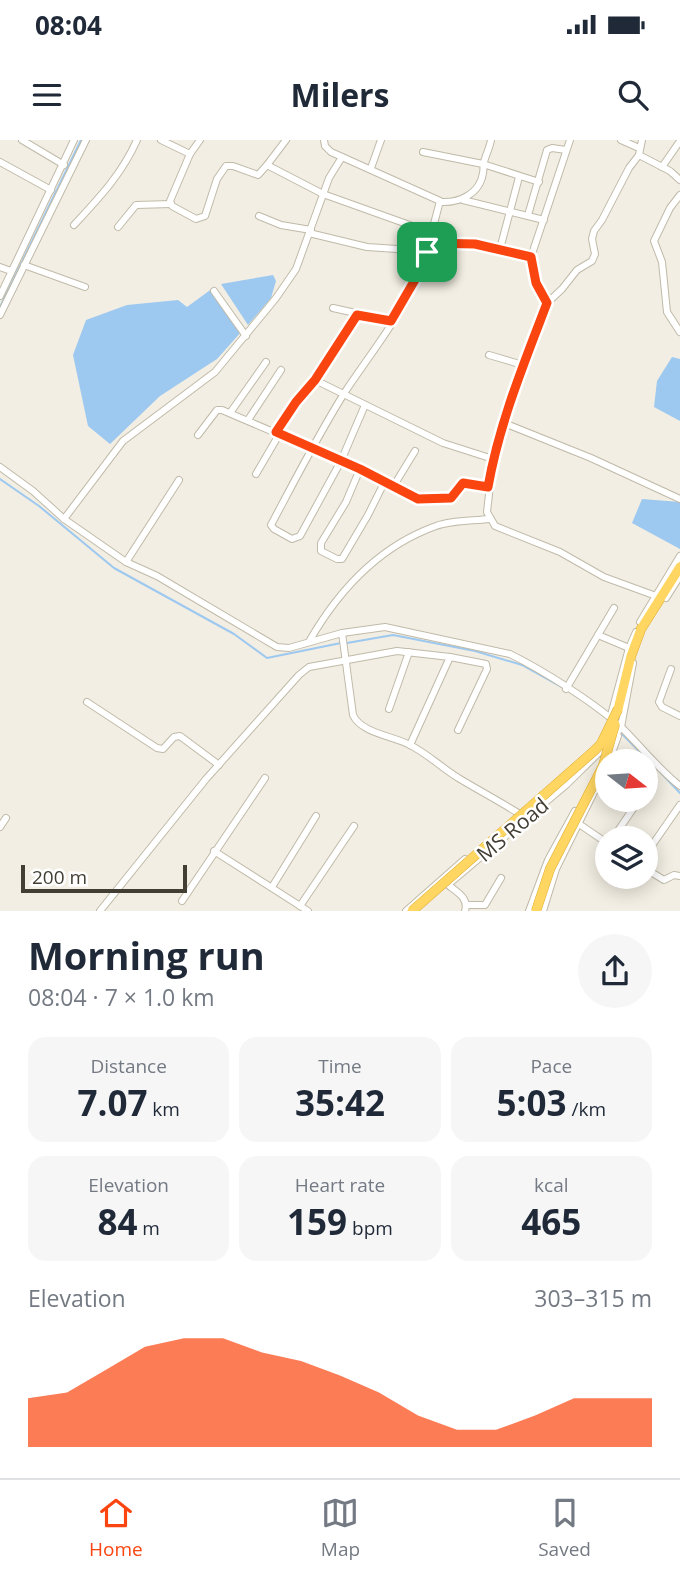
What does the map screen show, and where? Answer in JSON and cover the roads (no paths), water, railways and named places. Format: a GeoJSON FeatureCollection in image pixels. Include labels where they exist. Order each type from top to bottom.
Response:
{"type":"FeatureCollection","features":[{"type":"Feature","properties":{"kind":"highway"},"geometry":{"type":"LineString","coordinates":[[536,911],[550,869],[603,766],[631,656],[641,629],[680,567]]}},
{"type":"Feature","properties":{"kind":"highway"},"geometry":{"type":"LineString","coordinates":[[412,911],[594,751],[601,744],[618,709]]}},
{"type":"Feature","properties":{"kind":"street"},"geometry":{"type":"LineString","coordinates":[[22,140],[64,165]]}},
{"type":"Feature","properties":{"kind":"street"},"geometry":{"type":"LineString","coordinates":[[0,296],[75,140]]}},
{"type":"Feature","properties":{"kind":"street"},"geometry":{"type":"LineString","coordinates":[[0,315],[86,140]]}},
{"type":"Feature","properties":{"kind":"street"},"geometry":{"type":"LineString","coordinates":[[74,225],[115,181],[137,140]]}},
{"type":"Feature","properties":{"kind":"street"},"geometry":{"type":"LineString","coordinates":[[161,140],[190,154]]}},
{"type":"Feature","properties":{"kind":"street"},"geometry":{"type":"LineString","coordinates":[[178,148],[182,140]]}},
{"type":"Feature","properties":{"kind":"street"},"geometry":{"type":"LineString","coordinates":[[171,204],[190,154],[200,140]]}},
{"type":"Feature","properties":{"kind":"street"},"geometry":{"type":"LineString","coordinates":[[118,227],[136,205],[171,204],[196,219],[201,218],[206,214],[217,178],[226,166],[258,176],[286,140]]}},
{"type":"Feature","properties":{"kind":"street"},"geometry":{"type":"LineString","coordinates":[[324,140],[327,149],[342,157],[441,202],[453,203],[463,200],[480,182],[491,140]]}},
{"type":"Feature","properties":{"kind":"street"},"geometry":{"type":"LineString","coordinates":[[371,168],[381,140]]}},
{"type":"Feature","properties":{"kind":"street"},"geometry":{"type":"LineString","coordinates":[[547,303],[536,283],[531,257],[570,140]]}},
{"type":"Feature","properties":{"kind":"street"},"geometry":{"type":"LineString","coordinates":[[621,140],[680,180]]}},
{"type":"Feature","properties":{"kind":"street"},"geometry":{"type":"LineString","coordinates":[[642,140],[639,151],[594,231],[592,239],[596,254],[592,261],[578,270],[547,303],[523,365],[493,459],[486,503],[489,519],[495,526],[560,552],[604,577],[656,596]]}},
{"type":"Feature","properties":{"kind":"street"},"geometry":{"type":"LineString","coordinates":[[662,167],[680,141]]}},
{"type":"Feature","properties":{"kind":"street"},"geometry":{"type":"LineString","coordinates":[[528,215],[547,150],[566,150]]}},
{"type":"Feature","properties":{"kind":"street"},"geometry":{"type":"LineString","coordinates":[[424,152],[483,164],[538,182]]}},
{"type":"Feature","properties":{"kind":"street"},"geometry":{"type":"LineString","coordinates":[[64,519],[123,441],[215,372],[246,336],[296,269],[323,194],[342,157]]}},
{"type":"Feature","properties":{"kind":"street"},"geometry":{"type":"LineString","coordinates":[[0,162],[51,190]]}},
{"type":"Feature","properties":{"kind":"street"},"geometry":{"type":"LineString","coordinates":[[267,165],[323,194],[432,233]]}},
{"type":"Feature","properties":{"kind":"street"},"geometry":{"type":"LineString","coordinates":[[500,249],[519,177]]}},
{"type":"Feature","properties":{"kind":"street"},"geometry":{"type":"LineString","coordinates":[[680,195],[670,208],[654,241],[662,262],[667,312],[680,332]]}},
{"type":"Feature","properties":{"kind":"street"},"geometry":{"type":"LineString","coordinates":[[463,200],[544,219]]}},
{"type":"Feature","properties":{"kind":"street"},"geometry":{"type":"LineString","coordinates":[[365,405],[341,461],[300,536],[292,539],[274,529],[271,525],[312,449],[423,266],[441,202]]}},
{"type":"Feature","properties":{"kind":"street"},"geometry":{"type":"LineString","coordinates":[[259,216],[281,225],[367,247],[427,252]]}},
{"type":"Feature","properties":{"kind":"street"},"geometry":{"type":"LineString","coordinates":[[431,243],[475,244],[531,257]]}},
{"type":"Feature","properties":{"kind":"street"},"geometry":{"type":"LineString","coordinates":[[24,265],[85,287]]}},
{"type":"Feature","properties":{"kind":"street"},"geometry":{"type":"LineString","coordinates":[[0,267],[11,271]]}},
{"type":"Feature","properties":{"kind":"street"},"geometry":{"type":"LineString","coordinates":[[214,291],[246,336]]}},
{"type":"Feature","properties":{"kind":"street"},"geometry":{"type":"LineString","coordinates":[[333,308],[391,321]]}},
{"type":"Feature","properties":{"kind":"street"},"geometry":{"type":"LineString","coordinates":[[256,474],[296,402],[315,380],[357,315]]}},
{"type":"Feature","properties":{"kind":"street"},"geometry":{"type":"LineString","coordinates":[[489,355],[523,365]]}},
{"type":"Feature","properties":{"kind":"street"},"geometry":{"type":"LineString","coordinates":[[230,413],[266,362]]}},
{"type":"Feature","properties":{"kind":"street"},"geometry":{"type":"LineString","coordinates":[[248,420],[281,370]]}},
{"type":"Feature","properties":{"kind":"street"},"geometry":{"type":"LineString","coordinates":[[315,380],[443,443],[493,459]]}},
{"type":"Feature","properties":{"kind":"street"},"geometry":{"type":"LineString","coordinates":[[198,435],[217,410],[222,410],[425,500],[451,498],[463,483],[488,487]]}},
{"type":"Feature","properties":{"kind":"street"},"geometry":{"type":"LineString","coordinates":[[505,423],[591,458],[680,499]]}},
{"type":"Feature","properties":{"kind":"street"},"geometry":{"type":"LineString","coordinates":[[393,487],[415,451]]}},
{"type":"Feature","properties":{"kind":"street"},"geometry":{"type":"LineString","coordinates":[[0,467],[33,491],[64,519],[126,562],[157,576],[277,647],[289,648],[310,640],[384,627],[510,654],[610,718],[661,771],[680,786]]}},
{"type":"Feature","properties":{"kind":"street"},"geometry":{"type":"LineString","coordinates":[[360,469],[346,502],[321,542],[321,551],[342,559],[384,483]]}},
{"type":"Feature","properties":{"kind":"street"},"geometry":{"type":"LineString","coordinates":[[126,562],[179,480]]}},
{"type":"Feature","properties":{"kind":"street"},"geometry":{"type":"LineString","coordinates":[[310,640],[327,611],[371,564],[391,547],[439,525],[489,519]]}},
{"type":"Feature","properties":{"kind":"street"},"geometry":{"type":"LineString","coordinates":[[406,911],[580,761],[597,741],[610,718],[629,648],[680,556]]}},
{"type":"Feature","properties":{"kind":"street","name":"MS Road"},"geometry":{"type":"LineString","coordinates":[[613,749],[621,727],[635,655],[645,630],[680,576]]}},
{"type":"Feature","properties":{"kind":"street"},"geometry":{"type":"LineString","coordinates":[[566,689],[583,656],[614,608]]}},
{"type":"Feature","properties":{"kind":"street"},"geometry":{"type":"LineString","coordinates":[[598,635],[629,648]]}},
{"type":"Feature","properties":{"kind":"street"},"geometry":{"type":"LineString","coordinates":[[342,636],[352,715],[355,720],[410,745],[458,778],[518,813]]}},
{"type":"Feature","properties":{"kind":"street"},"geometry":{"type":"LineString","coordinates":[[100,911],[219,765],[305,670],[387,651],[450,657],[485,664],[488,667],[458,730]]}},
{"type":"Feature","properties":{"kind":"street"},"geometry":{"type":"LineString","coordinates":[[389,709],[409,652]]}},
{"type":"Feature","properties":{"kind":"street"},"geometry":{"type":"LineString","coordinates":[[410,745],[450,657]]}},
{"type":"Feature","properties":{"kind":"street"},"geometry":{"type":"LineString","coordinates":[[671,669],[659,702],[662,708],[680,716]]}},
{"type":"Feature","properties":{"kind":"street"},"geometry":{"type":"LineString","coordinates":[[87,702],[157,748],[163,749],[174,737],[180,736],[219,765]]}},
{"type":"Feature","properties":{"kind":"street","name":"MS Road"},"geometry":{"type":"LineString","coordinates":[[529,911],[548,860],[595,775],[606,746],[610,718]]}},
{"type":"Feature","properties":{"kind":"street","name":"MS Road"},"geometry":{"type":"LineString","coordinates":[[418,911],[566,785],[606,746],[621,727]]}},
{"type":"Feature","properties":{"kind":"street"},"geometry":{"type":"LineString","coordinates":[[182,901],[265,778]]}},
{"type":"Feature","properties":{"kind":"street","name":"MS Road"},"geometry":{"type":"LineString","coordinates":[[543,911],[556,869],[595,791]]}},
{"type":"Feature","properties":{"kind":"street"},"geometry":{"type":"LineString","coordinates":[[658,837],[680,805]]}},
{"type":"Feature","properties":{"kind":"street"},"geometry":{"type":"LineString","coordinates":[[272,887],[316,816]]}},
{"type":"Feature","properties":{"kind":"street"},"geometry":{"type":"LineString","coordinates":[[0,827],[6,818]]}},
{"type":"Feature","properties":{"kind":"street"},"geometry":{"type":"LineString","coordinates":[[579,824],[595,835]]}},
{"type":"Feature","properties":{"kind":"street"},"geometry":{"type":"LineString","coordinates":[[300,906],[354,826]]}},
{"type":"Feature","properties":{"kind":"street"},"geometry":{"type":"LineString","coordinates":[[214,851],[308,911]]}},
{"type":"Feature","properties":{"kind":"street"},"geometry":{"type":"LineString","coordinates":[[658,876],[664,880],[674,875],[680,876]]}},
{"type":"Feature","properties":{"kind":"street"},"geometry":{"type":"LineString","coordinates":[[448,885],[465,899],[466,908],[485,905],[501,878]]}},
{"type":"Feature","properties":{"kind":"water"},"geometry":{"type":"Polygon","coordinates":[[[273,275],[276,281],[271,298],[248,325],[221,284],[273,275]]]}},
{"type":"Feature","properties":{"kind":"water"},"geometry":{"type":"Polygon","coordinates":[[[213,288],[242,331],[217,359],[160,396],[110,444],[88,426],[73,355],[86,320],[127,305],[178,300],[187,307],[213,288]]]}},
{"type":"Feature","properties":{"kind":"water"},"geometry":{"type":"Polygon","coordinates":[[[672,357],[680,359],[680,421],[654,407],[657,381],[672,357]]]}},
{"type":"Feature","properties":{"kind":"water"},"geometry":{"type":"Polygon","coordinates":[[[642,499],[680,502],[680,549],[632,523],[642,499]]]}},
{"type":"Feature","properties":{"kind":"waterway"},"geometry":{"type":"LineString","coordinates":[[0,307],[81,140]]}},
{"type":"Feature","properties":{"kind":"waterway"},"geometry":{"type":"LineString","coordinates":[[0,479],[39,506],[114,568],[234,634],[267,658],[341,643]]}},
{"type":"Feature","properties":{"kind":"waterway"},"geometry":{"type":"LineString","coordinates":[[347,643],[393,635],[475,651],[522,665],[565,689]]}},
{"type":"Feature","properties":{"kind":"waterway"},"geometry":{"type":"LineString","coordinates":[[621,733],[637,749]]}},
{"type":"Feature","properties":{"kind":"waterway"},"geometry":{"type":"LineString","coordinates":[[661,773],[680,793]]}}]}
